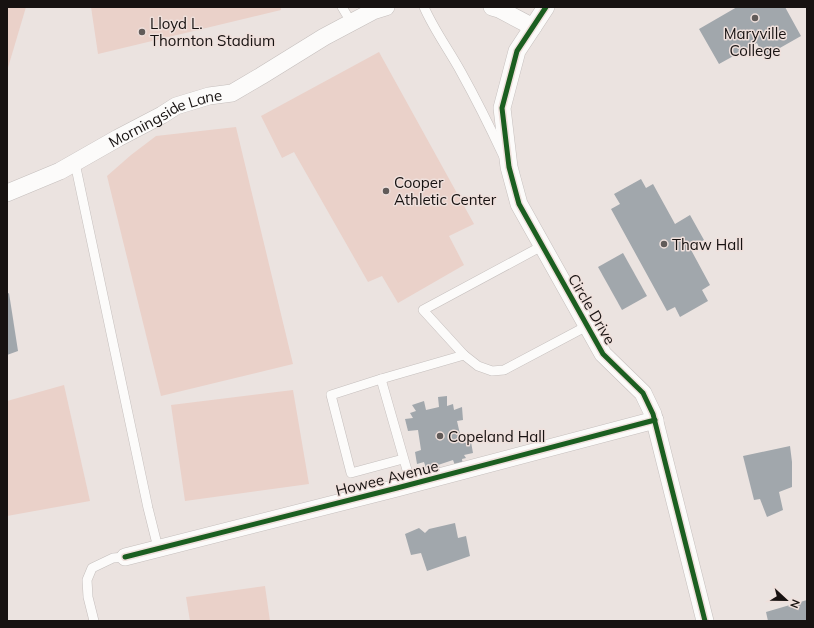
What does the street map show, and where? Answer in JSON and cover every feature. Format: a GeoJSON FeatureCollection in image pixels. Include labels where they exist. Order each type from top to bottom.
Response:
{"type":"FeatureCollection","features":[{"type":"Feature","properties":{"kind":"street","name":"Morningside Lane"},"geometry":{"type":"LineString","coordinates":[[7,193],[60,171],[176,106],[209,96],[232,93],[324,37],[374,11],[386,7]]}},
{"type":"Feature","properties":{"kind":"street"},"geometry":{"type":"LineString","coordinates":[[492,7],[499,8],[533,27]]}},
{"type":"Feature","properties":{"kind":"street","name":"Circle Drive"},"geometry":{"type":"LineString","coordinates":[[546,7],[517,51],[502,108],[509,167],[519,204],[603,354],[643,393],[655,420],[705,621]]}},
{"type":"Feature","properties":{"kind":"street","name":"Howee Avenue"},"geometry":{"type":"LineString","coordinates":[[125,557],[655,420]]}},
{"type":"Feature","properties":{"kind":"lane"},"geometry":{"type":"LineString","coordinates":[[342,7],[352,22]]}},
{"type":"Feature","properties":{"kind":"lane"},"geometry":{"type":"LineString","coordinates":[[424,7],[430,22],[461,71],[509,167]]}},
{"type":"Feature","properties":{"kind":"lane"},"geometry":{"type":"LineString","coordinates":[[75,163],[158,548]]}},
{"type":"Feature","properties":{"kind":"lane"},"geometry":{"type":"LineString","coordinates":[[542,246],[423,310],[464,355],[478,366],[492,371],[504,370],[587,326]]}},
{"type":"Feature","properties":{"kind":"lane"},"geometry":{"type":"LineString","coordinates":[[403,459],[351,473],[331,395],[464,355]]}},
{"type":"Feature","properties":{"kind":"lane"},"geometry":{"type":"LineString","coordinates":[[381,379],[411,484]]}},
{"type":"Feature","properties":{"kind":"lane","name":"Howee Avenue"},"geometry":{"type":"LineString","coordinates":[[94,621],[88,597],[87,580],[92,568],[114,558],[125,557]]}},
{"type":"Feature","properties":{"kind":"shaded area"},"geometry":{"type":"Polygon","coordinates":[[[7,7],[26,7],[7,71],[7,7]]]}},
{"type":"Feature","properties":{"kind":"shaded area","name":"Lloyd L. Thornton Stadium"},"geometry":{"type":"Polygon","coordinates":[[[91,7],[281,7],[281,10],[98,54],[91,7]]]}},
{"type":"Feature","properties":{"kind":"shaded area","name":"Cooper Athletic Center"},"geometry":{"type":"Polygon","coordinates":[[[379,52],[474,224],[449,236],[464,265],[398,303],[382,276],[368,282],[294,152],[282,158],[261,116],[379,52]]]}},
{"type":"Feature","properties":{"kind":"shaded area"},"geometry":{"type":"Polygon","coordinates":[[[236,127],[293,364],[161,396],[107,176],[156,136],[236,127]]]}},
{"type":"Feature","properties":{"kind":"shaded area"},"geometry":{"type":"Polygon","coordinates":[[[64,385],[90,501],[7,516],[7,401],[64,385]]]}},
{"type":"Feature","properties":{"kind":"shaded area"},"geometry":{"type":"Polygon","coordinates":[[[293,390],[309,484],[185,501],[171,405],[293,390]]]}},
{"type":"Feature","properties":{"kind":"shaded area"},"geometry":{"type":"Polygon","coordinates":[[[265,586],[270,621],[190,621],[186,597],[265,586]]]}},
{"type":"Feature","properties":{"kind":"building"},"geometry":{"type":"Polygon","coordinates":[[[737,7],[785,7],[801,36],[764,57],[757,43],[719,64],[699,29],[737,7]]]}},
{"type":"Feature","properties":{"kind":"building","name":"Thaw Hall"},"geometry":{"type":"Polygon","coordinates":[[[641,179],[646,188],[653,184],[675,224],[690,215],[704,240],[690,248],[710,285],[702,290],[708,301],[680,317],[675,307],[667,311],[611,209],[620,204],[614,194],[641,179]]]}},
{"type":"Feature","properties":{"kind":"building"},"geometry":{"type":"Polygon","coordinates":[[[623,253],[647,296],[622,310],[598,267],[623,253]]]}},
{"type":"Feature","properties":{"kind":"building"},"geometry":{"type":"Polygon","coordinates":[[[9,293],[18,351],[7,355],[7,294],[9,293]]]}},
{"type":"Feature","properties":{"kind":"building","name":"Copeland Hall"},"geometry":{"type":"Polygon","coordinates":[[[447,396],[447,406],[453,404],[454,410],[462,407],[463,420],[457,421],[462,443],[471,442],[473,453],[464,455],[466,458],[462,459],[463,467],[456,468],[453,460],[438,465],[442,471],[430,473],[429,466],[426,468],[424,462],[417,464],[415,452],[421,450],[418,430],[408,431],[405,419],[413,418],[410,413],[416,411],[412,405],[424,401],[426,410],[439,407],[438,397],[447,396]]]}},
{"type":"Feature","properties":{"kind":"building"},"geometry":{"type":"Polygon","coordinates":[[[790,446],[792,462],[792,487],[779,492],[783,510],[767,517],[760,499],[754,500],[743,456],[790,446]]]}},
{"type":"Feature","properties":{"kind":"building"},"geometry":{"type":"Polygon","coordinates":[[[455,523],[458,538],[466,536],[470,556],[427,571],[421,553],[411,555],[405,534],[419,528],[425,533],[429,529],[455,523]]]}},
{"type":"Feature","properties":{"kind":"building"},"geometry":{"type":"Polygon","coordinates":[[[807,600],[807,621],[768,621],[766,612],[807,600]]]}},
{"type":"Feature","properties":{"kind":"cycle path"},"geometry":{"type":"LineString","coordinates":[[546,7],[517,51],[502,108],[509,167],[519,204],[603,354],[643,393],[653,414],[705,621]]}},
{"type":"Feature","properties":{"kind":"cycle path"},"geometry":{"type":"LineString","coordinates":[[125,557],[397,488],[655,420]]}},
{"type":"Feature","properties":{"kind":"place","name":"Maryville College"},"geometry":{"type":"Point","coordinates":[755,18]}},
{"type":"Feature","properties":{"kind":"place","name":"Lloyd L. Thornton Stadium"},"geometry":{"type":"Point","coordinates":[142,32]}},
{"type":"Feature","properties":{"kind":"place","name":"Cooper Athletic Center"},"geometry":{"type":"Point","coordinates":[386,191]}},
{"type":"Feature","properties":{"kind":"place","name":"Thaw Hall"},"geometry":{"type":"Point","coordinates":[664,244]}},
{"type":"Feature","properties":{"kind":"place","name":"Copeland Hall"},"geometry":{"type":"Point","coordinates":[440,436]}}]}
